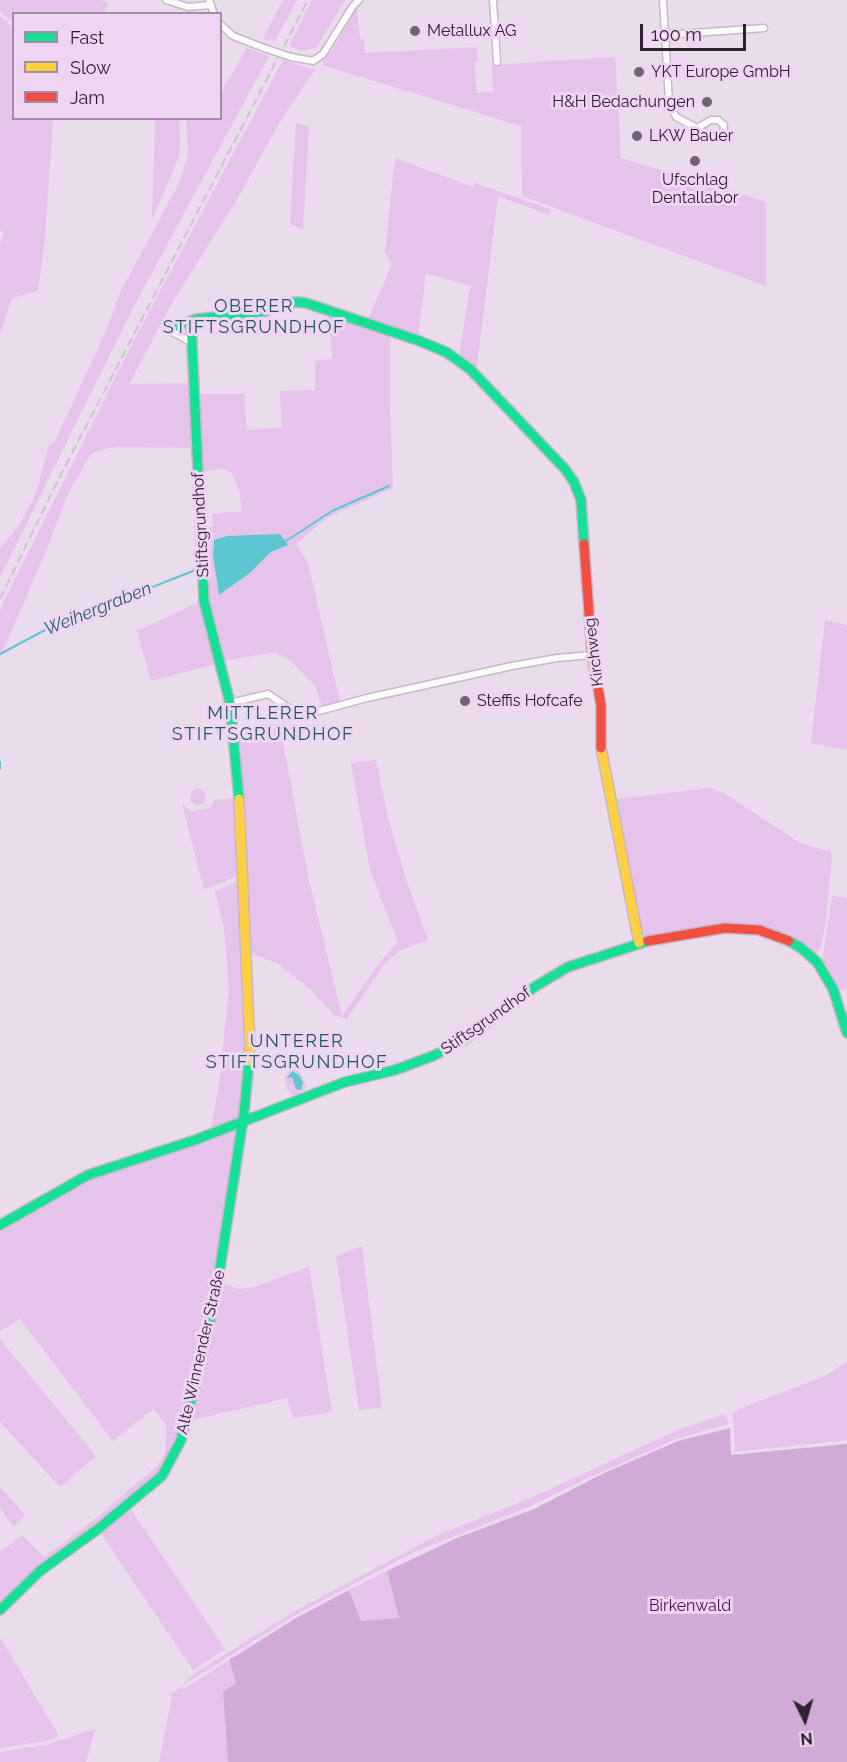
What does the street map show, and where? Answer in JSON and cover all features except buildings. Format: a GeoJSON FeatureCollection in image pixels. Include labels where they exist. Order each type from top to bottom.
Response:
{"type":"FeatureCollection","features":[{"type":"Feature","properties":{"kind":"street"},"geometry":{"type":"LineString","coordinates":[[166,0],[188,7],[210,2]]}},
{"type":"Feature","properties":{"kind":"street"},"geometry":{"type":"LineString","coordinates":[[222,26],[233,36],[264,48],[313,61],[323,54],[359,0]]}},
{"type":"Feature","properties":{"kind":"street"},"geometry":{"type":"LineString","coordinates":[[493,0],[497,62]]}},
{"type":"Feature","properties":{"kind":"street"},"geometry":{"type":"LineString","coordinates":[[663,0],[671,110],[681,120],[697,128]]}},
{"type":"Feature","properties":{"kind":"street"},"geometry":{"type":"LineString","coordinates":[[665,35],[764,28]]}},
{"type":"Feature","properties":{"kind":"street","name":"Kirchweg"},"geometry":{"type":"LineString","coordinates":[[191,321],[197,318],[266,311],[286,303],[306,303],[417,340],[446,352],[470,369],[565,469],[574,482],[581,500],[592,655],[601,705],[600,744],[639,944]]}},
{"type":"Feature","properties":{"kind":"street"},"geometry":{"type":"LineString","coordinates":[[167,329],[191,321]]}},
{"type":"Feature","properties":{"kind":"street","name":"Stiftsgrundhof"},"geometry":{"type":"LineString","coordinates":[[191,321],[204,601],[230,703],[240,804],[250,1047],[248,1089],[242,1122]]}},
{"type":"Feature","properties":{"kind":"street"},"geometry":{"type":"LineString","coordinates":[[167,329],[193,344]]}},
{"type":"Feature","properties":{"kind":"street"},"geometry":{"type":"LineString","coordinates":[[230,703],[268,694],[301,716],[433,683],[534,662],[592,655]]}},
{"type":"Feature","properties":{"kind":"street","name":"Stiftsgrundhof"},"geometry":{"type":"LineString","coordinates":[[242,1122],[345,1082],[395,1071],[433,1056],[465,1039],[536,986],[568,967],[639,944],[703,931],[748,928],[770,933],[801,948],[817,962],[833,989],[847,1033]]}},
{"type":"Feature","properties":{"kind":"street"},"geometry":{"type":"LineString","coordinates":[[0,1225],[88,1175],[242,1122]]}},
{"type":"Feature","properties":{"kind":"street","name":"Alte Winnender Straße"},"geometry":{"type":"LineString","coordinates":[[0,1610],[40,1571],[106,1523],[162,1476],[182,1440],[216,1292],[242,1122]]}},
{"type":"Feature","properties":{"kind":"shaded area"},"geometry":{"type":"Polygon","coordinates":[[[0,0],[100,0],[108,3],[104,12],[12,12],[12,21],[0,11],[0,0]]]}},
{"type":"Feature","properties":{"kind":"shaded area"},"geometry":{"type":"Polygon","coordinates":[[[283,0],[297,0],[275,41],[263,39],[283,0]]]}},
{"type":"Feature","properties":{"kind":"shaded area"},"geometry":{"type":"Polygon","coordinates":[[[312,0],[345,0],[317,47],[302,51],[289,46],[312,0]]]}},
{"type":"Feature","properties":{"kind":"shaded area"},"geometry":{"type":"Polygon","coordinates":[[[357,7],[360,39],[364,39],[365,53],[477,47],[478,62],[474,63],[477,93],[493,92],[492,65],[615,57],[621,158],[766,202],[766,286],[522,196],[521,126],[325,66],[322,61],[333,49],[357,7]]]}},
{"type":"Feature","properties":{"kind":"shaded area"},"geometry":{"type":"Polygon","coordinates":[[[0,16],[12,27],[12,120],[53,120],[45,239],[38,291],[12,298],[0,335],[0,243],[4,233],[0,231],[0,16]]]}},
{"type":"Feature","properties":{"kind":"shaded area"},"geometry":{"type":"Polygon","coordinates":[[[247,48],[269,56],[133,308],[0,577],[0,548],[20,524],[36,493],[49,445],[54,443],[76,396],[105,333],[121,291],[179,183],[188,155],[186,120],[222,120],[222,90],[247,48]]]}},
{"type":"Feature","properties":{"kind":"shaded area"},"geometry":{"type":"Polygon","coordinates":[[[283,60],[315,70],[281,120],[236,201],[175,298],[129,384],[191,383],[193,446],[187,448],[116,447],[99,450],[90,455],[67,496],[0,658],[0,610],[7,595],[131,346],[283,60]]]}},
{"type":"Feature","properties":{"kind":"shaded area"},"geometry":{"type":"Polygon","coordinates":[[[155,120],[179,120],[179,157],[152,219],[155,120]]]}},
{"type":"Feature","properties":{"kind":"shaded area"},"geometry":{"type":"Polygon","coordinates":[[[296,123],[309,127],[303,229],[290,224],[296,123]]]}},
{"type":"Feature","properties":{"kind":"shaded area"},"geometry":{"type":"Polygon","coordinates":[[[395,158],[473,187],[475,183],[550,209],[549,215],[498,196],[477,366],[459,358],[470,286],[426,273],[418,338],[367,322],[392,264],[385,253],[395,158]]]}},
{"type":"Feature","properties":{"kind":"shaded area"},"geometry":{"type":"Polygon","coordinates":[[[329,316],[390,334],[393,488],[327,518],[296,544],[308,563],[340,702],[322,707],[315,686],[291,661],[275,652],[224,661],[212,608],[208,607],[210,601],[206,527],[213,526],[212,514],[242,511],[240,494],[232,473],[224,469],[202,471],[202,438],[199,438],[196,394],[244,394],[247,430],[282,428],[280,391],[315,390],[315,361],[332,359],[329,316]],[[227,536],[214,540],[213,556],[219,595],[250,573],[271,552],[287,545],[246,536],[227,536]]]}},
{"type":"Feature","properties":{"kind":"shaded area"},"geometry":{"type":"Polygon","coordinates":[[[201,601],[216,664],[151,681],[137,631],[201,601]]]}},
{"type":"Feature","properties":{"kind":"shaded area"},"geometry":{"type":"Polygon","coordinates":[[[825,620],[847,625],[847,750],[811,743],[825,620]]]}},
{"type":"Feature","properties":{"kind":"shaded area"},"geometry":{"type":"Polygon","coordinates":[[[280,726],[308,876],[342,1016],[381,961],[398,942],[370,870],[351,763],[376,760],[387,814],[406,879],[428,940],[400,950],[383,966],[347,1019],[334,1015],[310,989],[277,963],[249,953],[248,875],[236,743],[280,726]]]}},
{"type":"Feature","properties":{"kind":"shaded area"},"geometry":{"type":"Polygon","coordinates":[[[710,788],[724,793],[800,843],[831,852],[826,921],[821,947],[816,953],[813,954],[761,929],[646,939],[642,937],[615,802],[617,799],[710,788]]]}},
{"type":"Feature","properties":{"kind":"shaded area"},"geometry":{"type":"Polygon","coordinates":[[[198,789],[204,791],[206,797],[204,803],[198,805],[192,803],[190,797],[192,791],[198,789]]]}},
{"type":"Feature","properties":{"kind":"shaded area"},"geometry":{"type":"Polygon","coordinates":[[[236,797],[240,871],[237,876],[204,890],[182,804],[191,811],[210,808],[215,800],[236,797]]]}},
{"type":"Feature","properties":{"kind":"shaded area"},"geometry":{"type":"Polygon","coordinates":[[[241,882],[248,1040],[241,1117],[210,1133],[219,1085],[229,988],[224,929],[215,891],[241,882]]]}},
{"type":"Feature","properties":{"kind":"shaded area"},"geometry":{"type":"Polygon","coordinates":[[[832,896],[847,898],[847,988],[837,992],[822,962],[832,896]]]}},
{"type":"Feature","properties":{"kind":"shaded area"},"geometry":{"type":"Polygon","coordinates":[[[295,1069],[300,1072],[306,1086],[302,1096],[296,1098],[287,1089],[285,1077],[290,1070],[295,1069]]]}},
{"type":"Feature","properties":{"kind":"shaded area"},"geometry":{"type":"Polygon","coordinates":[[[237,1129],[208,1322],[185,1416],[173,1450],[160,1475],[0,1608],[0,1552],[22,1535],[44,1557],[95,1519],[158,1465],[165,1453],[166,1424],[153,1409],[113,1441],[20,1319],[0,1331],[0,1230],[90,1179],[177,1151],[237,1129]]]}},
{"type":"Feature","properties":{"kind":"shaded area"},"geometry":{"type":"Polygon","coordinates":[[[362,1246],[382,1408],[359,1410],[336,1256],[362,1246]]]}},
{"type":"Feature","properties":{"kind":"shaded area"},"geometry":{"type":"Polygon","coordinates":[[[309,1267],[332,1412],[293,1418],[287,1398],[188,1421],[199,1391],[221,1284],[239,1289],[254,1287],[309,1267]]]}},
{"type":"Feature","properties":{"kind":"shaded area"},"geometry":{"type":"Polygon","coordinates":[[[0,1339],[96,1456],[60,1487],[0,1422],[0,1339]]]}},
{"type":"Feature","properties":{"kind":"shaded area"},"geometry":{"type":"Polygon","coordinates":[[[847,1362],[847,1440],[735,1452],[733,1414],[739,1409],[825,1376],[847,1362]]]}},
{"type":"Feature","properties":{"kind":"shaded area"},"geometry":{"type":"Polygon","coordinates":[[[725,1414],[729,1424],[676,1439],[531,1506],[412,1553],[297,1614],[182,1686],[195,1673],[295,1611],[438,1535],[533,1497],[680,1429],[725,1414]]]}},
{"type":"Feature","properties":{"kind":"shaded area"},"geometry":{"type":"Polygon","coordinates":[[[0,1487],[25,1515],[14,1527],[0,1508],[0,1487]]]}},
{"type":"Feature","properties":{"kind":"shaded area"},"geometry":{"type":"Polygon","coordinates":[[[128,1505],[225,1649],[193,1670],[98,1529],[128,1505]]]}},
{"type":"Feature","properties":{"kind":"shaded area"},"geometry":{"type":"Polygon","coordinates":[[[387,1571],[400,1618],[361,1621],[349,1590],[387,1571]]]}},
{"type":"Feature","properties":{"kind":"shaded area"},"geometry":{"type":"Polygon","coordinates":[[[0,1637],[59,1736],[46,1741],[0,1748],[0,1637]]]}},
{"type":"Feature","properties":{"kind":"shaded area"},"geometry":{"type":"Polygon","coordinates":[[[229,1660],[236,1683],[223,1692],[228,1762],[159,1762],[172,1696],[169,1695],[182,1686],[184,1689],[229,1660]]]}},
{"type":"Feature","properties":{"kind":"shaded area"},"geometry":{"type":"Polygon","coordinates":[[[95,1729],[86,1762],[0,1762],[0,1752],[45,1745],[95,1729]]]}},
{"type":"Feature","properties":{"kind":"green space","name":"Birkenwald"},"geometry":{"type":"Polygon","coordinates":[[[730,1428],[731,1455],[847,1444],[847,1762],[228,1762],[223,1692],[236,1683],[229,1660],[296,1618],[349,1590],[361,1621],[399,1618],[387,1571],[457,1538],[534,1509],[602,1474],[678,1441],[730,1428]]]}},
{"type":"Feature","properties":{"kind":"water"},"geometry":{"type":"Polygon","coordinates":[[[280,534],[288,545],[271,552],[250,573],[219,595],[213,556],[214,540],[227,536],[280,534]]]}},
{"type":"Feature","properties":{"kind":"water"},"geometry":{"type":"Polygon","coordinates":[[[292,1071],[299,1075],[303,1082],[301,1090],[296,1089],[292,1077],[287,1078],[292,1071]]]}},
{"type":"Feature","properties":{"kind":"waterway","name":"Weihergraben"},"geometry":{"type":"LineString","coordinates":[[286,541],[332,511],[389,486]]}},
{"type":"Feature","properties":{"kind":"waterway","name":"Weihergraben"},"geometry":{"type":"LineString","coordinates":[[0,654],[49,628],[198,569]]}},
{"type":"Feature","properties":{"kind":"waterway"},"geometry":{"type":"LineString","coordinates":[[0,762],[0,769]]}},
{"type":"Feature","properties":{"kind":"railway"},"geometry":{"type":"LineString","coordinates":[[0,599],[56,484],[308,0]]}},
{"type":"Feature","properties":{"kind":"traffic: fast"},"geometry":{"type":"LineString","coordinates":[[167,329],[197,319],[266,311],[286,303],[297,302],[417,340],[446,352],[470,369],[565,469],[574,482],[581,500],[584,544]]}},
{"type":"Feature","properties":{"kind":"traffic: fast"},"geometry":{"type":"LineString","coordinates":[[191,321],[204,601],[230,703],[239,799]]}},
{"type":"Feature","properties":{"kind":"traffic: fast"},"geometry":{"type":"LineString","coordinates":[[0,1225],[88,1175],[195,1140],[345,1082],[395,1070],[433,1056],[465,1039],[536,986],[568,967],[648,941]]}},
{"type":"Feature","properties":{"kind":"traffic: fast"},"geometry":{"type":"LineString","coordinates":[[789,941],[817,962],[833,989],[847,1033]]}},
{"type":"Feature","properties":{"kind":"traffic: fast"},"geometry":{"type":"LineString","coordinates":[[0,1610],[40,1571],[98,1529],[162,1476],[181,1440],[218,1281],[244,1113],[249,1061]]}},
{"type":"Feature","properties":{"kind":"traffic: slow"},"geometry":{"type":"LineString","coordinates":[[601,748],[639,943]]}},
{"type":"Feature","properties":{"kind":"traffic: slow"},"geometry":{"type":"LineString","coordinates":[[239,799],[249,1061]]}},
{"type":"Feature","properties":{"kind":"traffic: jam"},"geometry":{"type":"LineString","coordinates":[[584,544],[592,655],[601,705],[601,748]]}},
{"type":"Feature","properties":{"kind":"traffic: jam"},"geometry":{"type":"LineString","coordinates":[[648,941],[725,928],[759,930],[789,941]]}},
{"type":"Feature","properties":{"kind":"place","name":"Metallux AG"},"geometry":{"type":"Point","coordinates":[415,31]}},
{"type":"Feature","properties":{"kind":"place","name":"YKT Europe GmbH"},"geometry":{"type":"Point","coordinates":[639,72]}},
{"type":"Feature","properties":{"kind":"place","name":"H&H Bedachungen"},"geometry":{"type":"Point","coordinates":[707,102]}},
{"type":"Feature","properties":{"kind":"place","name":"LKW Bauer"},"geometry":{"type":"Point","coordinates":[637,136]}},
{"type":"Feature","properties":{"kind":"place","name":"Ufschlag Dentallabor"},"geometry":{"type":"Point","coordinates":[695,161]}},
{"type":"Feature","properties":{"kind":"place","name":"Steffis Hofcafe"},"geometry":{"type":"Point","coordinates":[465,701]}},
{"type":"Feature","properties":{"kind":"district","name":"OBERER STIFTSGRUNDHOF"},"geometry":{"type":"Point","coordinates":[254,317]}},
{"type":"Feature","properties":{"kind":"district","name":"MITTLERER STIFTSGRUNDHOF"},"geometry":{"type":"Point","coordinates":[263,724]}},
{"type":"Feature","properties":{"kind":"district","name":"UNTERER STIFTSGRUNDHOF"},"geometry":{"type":"Point","coordinates":[297,1052]}}]}
